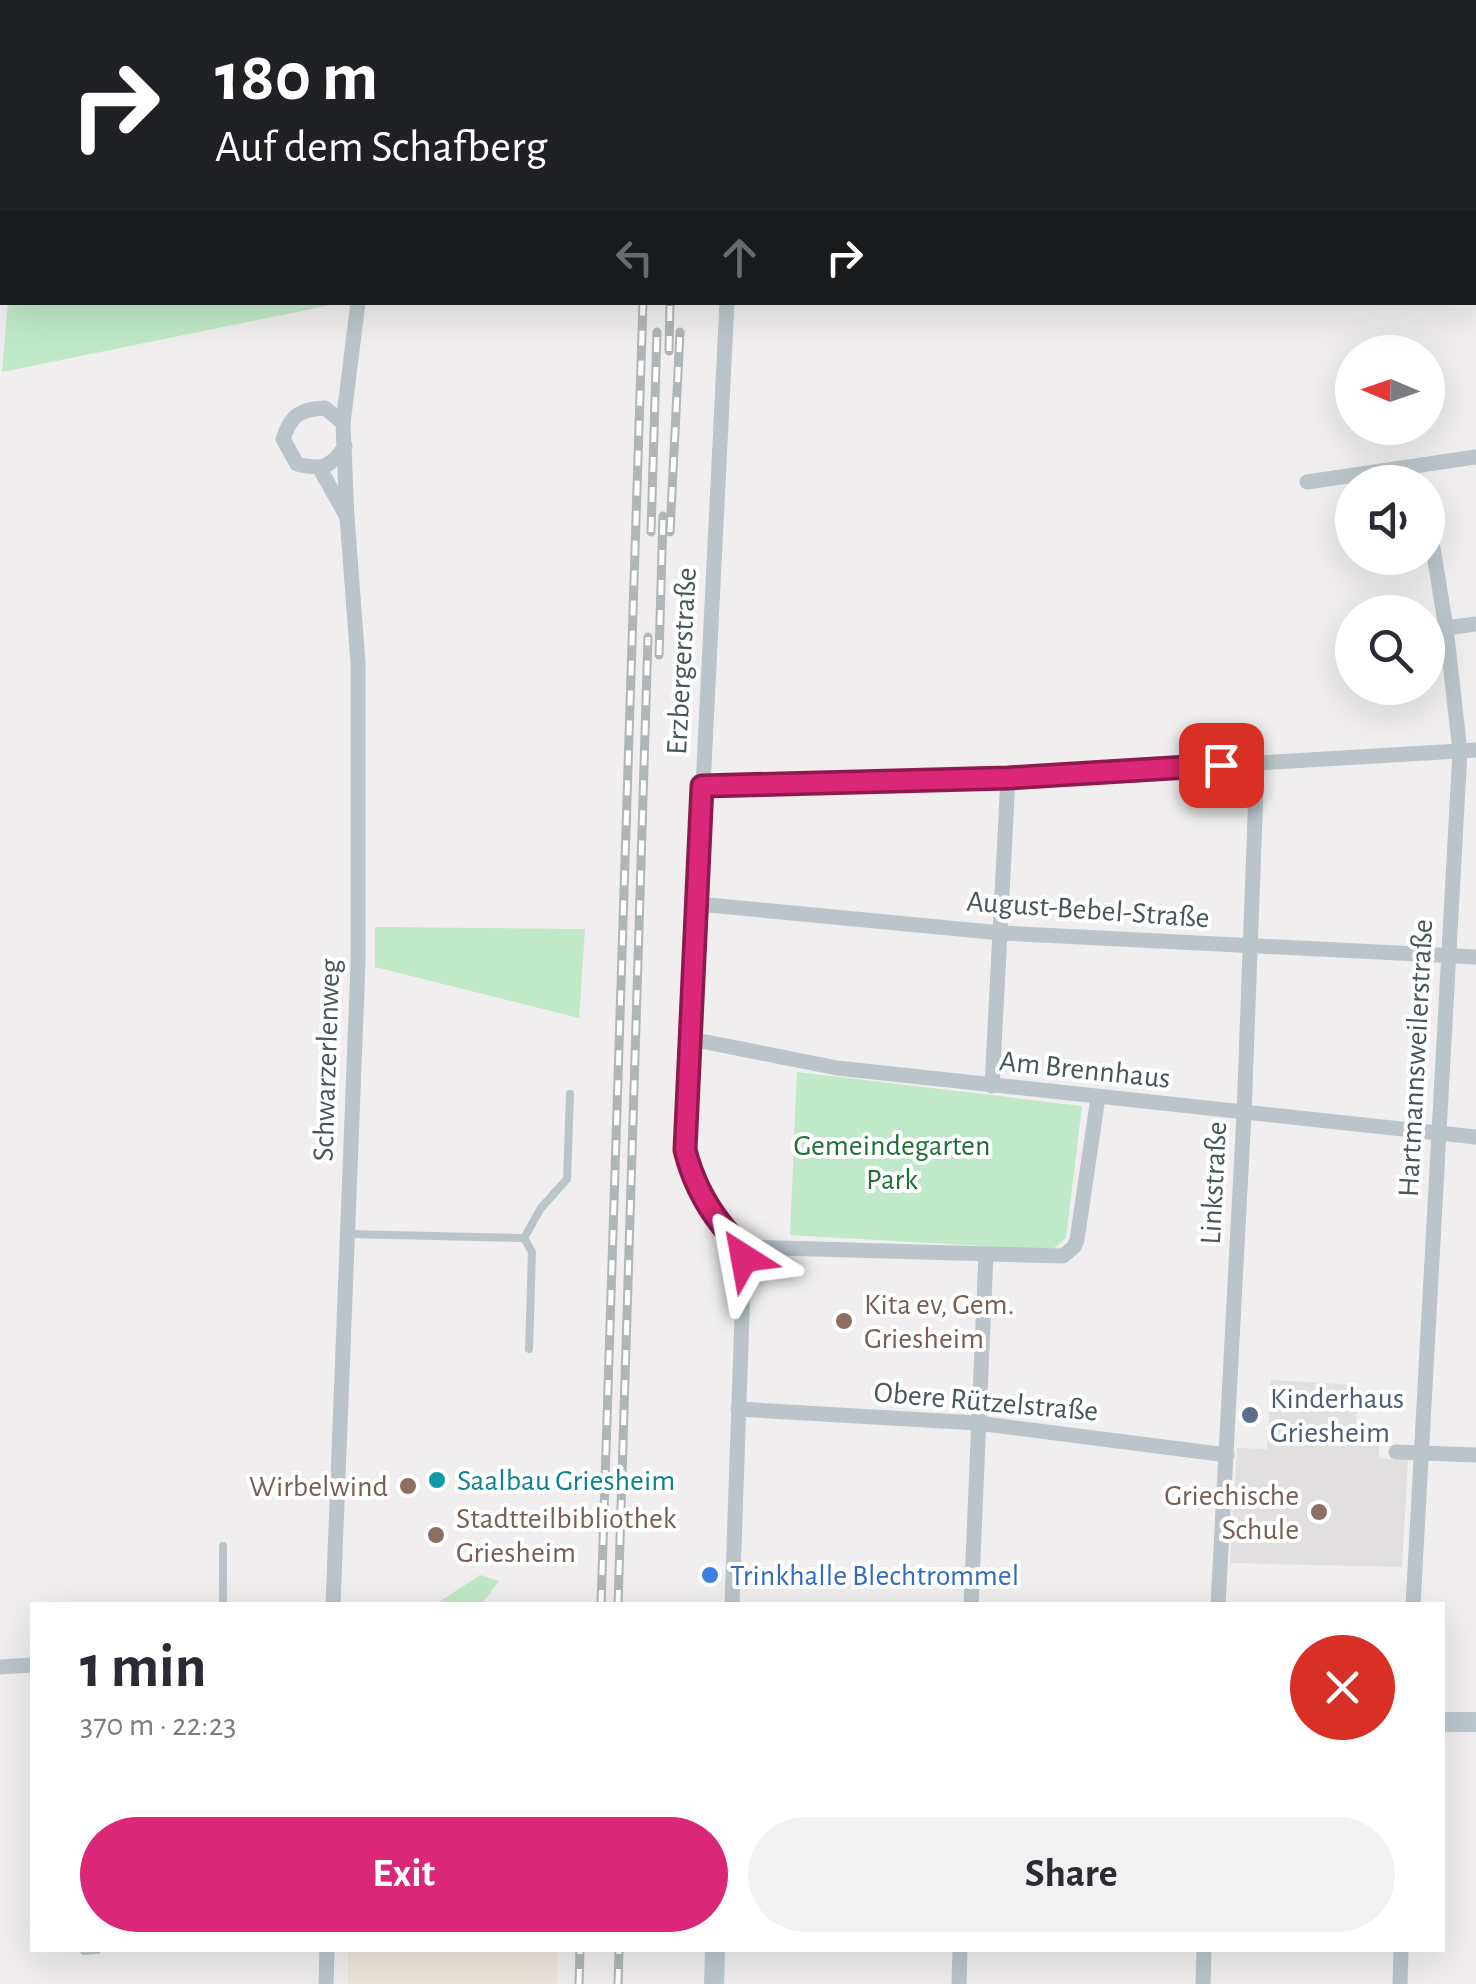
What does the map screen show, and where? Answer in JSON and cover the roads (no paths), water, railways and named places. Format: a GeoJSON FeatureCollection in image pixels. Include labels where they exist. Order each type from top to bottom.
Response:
{"type":"FeatureCollection","features":[{"type":"Feature","properties":{"kind":"street","name":"Schwarzerlenweg"},"geometry":{"type":"LineString","coordinates":[[333,1602],[358,964],[358,663],[342,423],[358,305]]}},
{"type":"Feature","properties":{"kind":"street","name":"Erzbergerstraße"},"geometry":{"type":"LineString","coordinates":[[727,305],[685,1150],[702,1197],[741,1247]]}},
{"type":"Feature","properties":{"kind":"street","name":"Schwarzerlenweg"},"geometry":{"type":"LineString","coordinates":[[342,423],[325,408],[303,409],[290,420],[283,439],[297,464],[320,470],[347,517]]}},
{"type":"Feature","properties":{"kind":"street"},"geometry":{"type":"LineString","coordinates":[[320,470],[335,462],[345,446]]}},
{"type":"Feature","properties":{"kind":"street"},"geometry":{"type":"LineString","coordinates":[[1445,466],[1476,456]]}},
{"type":"Feature","properties":{"kind":"street"},"geometry":{"type":"LineString","coordinates":[[1308,482],[1335,480]]}},
{"type":"Feature","properties":{"kind":"street","name":"Hartmannsweilerstraße"},"geometry":{"type":"LineString","coordinates":[[1412,1602],[1449,956],[1468,750],[1437,575]]}},
{"type":"Feature","properties":{"kind":"street"},"geometry":{"type":"LineString","coordinates":[[1446,628],[1476,624]]}},
{"type":"Feature","properties":{"kind":"street"},"geometry":{"type":"LineString","coordinates":[[702,786],[1008,778],[1468,750]]}},
{"type":"Feature","properties":{"kind":"street","name":"Linkstraße"},"geometry":{"type":"LineString","coordinates":[[1218,1602],[1244,1114],[1257,763]]}},
{"type":"Feature","properties":{"kind":"street"},"geometry":{"type":"LineString","coordinates":[[992,1086],[1008,778]]}},
{"type":"Feature","properties":{"kind":"street","name":"August-Bebel-Straße"},"geometry":{"type":"LineString","coordinates":[[698,904],[1001,932],[1476,957]]}},
{"type":"Feature","properties":{"kind":"street","name":"Am Brennhaus"},"geometry":{"type":"LineString","coordinates":[[691,1038],[837,1068],[1476,1138]]}},
{"type":"Feature","properties":{"kind":"street"},"geometry":{"type":"LineString","coordinates":[[732,1602],[745,1269],[741,1247],[1063,1256],[1074,1247],[1098,1097]]}},
{"type":"Feature","properties":{"kind":"street"},"geometry":{"type":"LineString","coordinates":[[972,1602],[986,1254]]}},
{"type":"Feature","properties":{"kind":"street","name":"Obere Rützelstraße"},"geometry":{"type":"LineString","coordinates":[[738,1409],[977,1423],[1227,1455]]}},
{"type":"Feature","properties":{"kind":"street"},"geometry":{"type":"LineString","coordinates":[[1396,1452],[1476,1456]]}},
{"type":"Feature","properties":{"kind":"street"},"geometry":{"type":"LineString","coordinates":[[0,1667],[30,1665]]}},
{"type":"Feature","properties":{"kind":"street"},"geometry":{"type":"LineString","coordinates":[[1445,1722],[1476,1722]]}},
{"type":"Feature","properties":{"kind":"street"},"geometry":{"type":"LineString","coordinates":[[326,1984],[327,1952]]}},
{"type":"Feature","properties":{"kind":"street"},"geometry":{"type":"LineString","coordinates":[[714,1984],[715,1952]]}},
{"type":"Feature","properties":{"kind":"street"},"geometry":{"type":"LineString","coordinates":[[959,1984],[960,1952]]}},
{"type":"Feature","properties":{"kind":"street"},"geometry":{"type":"LineString","coordinates":[[1203,1984],[1204,1952]]}},
{"type":"Feature","properties":{"kind":"street"},"geometry":{"type":"LineString","coordinates":[[1400,1984],[1401,1952]]}},
{"type":"Feature","properties":{"kind":"lane"},"geometry":{"type":"LineString","coordinates":[[524,1238],[541,1208],[567,1179],[570,1094]]}},
{"type":"Feature","properties":{"kind":"lane"},"geometry":{"type":"LineString","coordinates":[[347,1234],[524,1238]]}},
{"type":"Feature","properties":{"kind":"lane"},"geometry":{"type":"LineString","coordinates":[[524,1238],[532,1252],[529,1350]]}},
{"type":"Feature","properties":{"kind":"lane"},"geometry":{"type":"LineString","coordinates":[[222,1546],[222,1602]]}},
{"type":"Feature","properties":{"kind":"railway"},"geometry":{"type":"LineString","coordinates":[[601,1602],[643,305]]}},
{"type":"Feature","properties":{"kind":"railway"},"geometry":{"type":"LineString","coordinates":[[669,351],[670,305]]}},
{"type":"Feature","properties":{"kind":"railway"},"geometry":{"type":"LineString","coordinates":[[651,532],[657,332]]}},
{"type":"Feature","properties":{"kind":"railway"},"geometry":{"type":"LineString","coordinates":[[670,532],[680,332]]}},
{"type":"Feature","properties":{"kind":"railway"},"geometry":{"type":"LineString","coordinates":[[659,655],[663,516]]}},
{"type":"Feature","properties":{"kind":"railway"},"geometry":{"type":"LineString","coordinates":[[618,1602],[648,637]]}},
{"type":"Feature","properties":{"kind":"railway"},"geometry":{"type":"LineString","coordinates":[[579,1984],[580,1952]]}},
{"type":"Feature","properties":{"kind":"railway"},"geometry":{"type":"LineString","coordinates":[[618,1984],[619,1952]]}},
{"type":"Feature","properties":{"kind":"place","name":"Kita ev, Gem. Griesheim"},"geometry":{"type":"Point","coordinates":[844,1321]}},
{"type":"Feature","properties":{"kind":"place","name":"Kinderhaus Griesheim"},"geometry":{"type":"Point","coordinates":[1250,1415]}},
{"type":"Feature","properties":{"kind":"place","name":"Saalbau Griesheim"},"geometry":{"type":"Point","coordinates":[437,1480]}},
{"type":"Feature","properties":{"kind":"place","name":"Wirbelwind"},"geometry":{"type":"Point","coordinates":[408,1486]}},
{"type":"Feature","properties":{"kind":"place","name":"Griechische Schule"},"geometry":{"type":"Point","coordinates":[1319,1512]}},
{"type":"Feature","properties":{"kind":"place","name":"Stadtteilbibliothek Griesheim"},"geometry":{"type":"Point","coordinates":[436,1535]}},
{"type":"Feature","properties":{"kind":"place","name":"Trinkhalle Blechtrommel"},"geometry":{"type":"Point","coordinates":[710,1575]}},
{"type":"Feature","properties":{"kind":"park label","name":"Gemeindegarten Park"},"geometry":{"type":"Point","coordinates":[892,1162]}}]}
